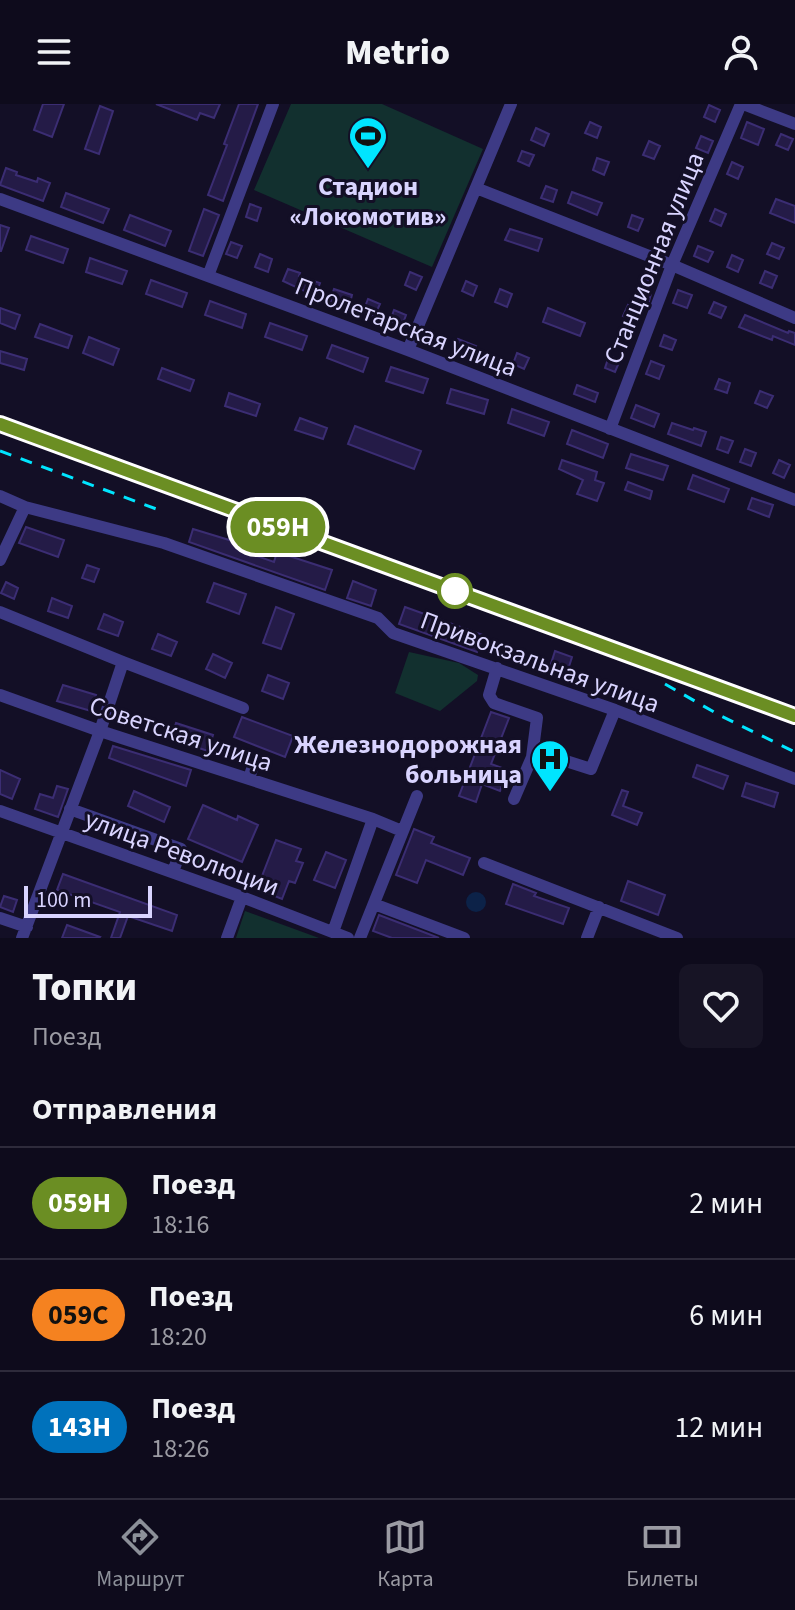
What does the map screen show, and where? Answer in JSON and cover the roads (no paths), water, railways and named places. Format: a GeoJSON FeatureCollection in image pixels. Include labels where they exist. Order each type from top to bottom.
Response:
{"type":"FeatureCollection","features":[{"type":"Feature","properties":{"kind":"street"},"geometry":{"type":"LineString","coordinates":[[208,276],[273,104]]}},
{"type":"Feature","properties":{"kind":"street"},"geometry":{"type":"LineString","coordinates":[[408,350],[511,104]]}},
{"type":"Feature","properties":{"kind":"street"},"geometry":{"type":"LineString","coordinates":[[742,104],[795,124]]}},
{"type":"Feature","properties":{"kind":"street","name":"Станционная улица"},"geometry":{"type":"LineString","coordinates":[[610,429],[672,265],[742,104]]}},
{"type":"Feature","properties":{"kind":"street"},"geometry":{"type":"LineString","coordinates":[[476,188],[672,265],[795,318]]}},
{"type":"Feature","properties":{"kind":"street","name":"Пролетарская улица"},"geometry":{"type":"LineString","coordinates":[[0,199],[408,350],[610,429],[793,494]]}},
{"type":"Feature","properties":{"kind":"street","name":"Привокзальная улица"},"geometry":{"type":"LineString","coordinates":[[0,496],[25,507],[164,543],[378,618],[393,633],[615,710],[795,779]]}},
{"type":"Feature","properties":{"kind":"street"},"geometry":{"type":"LineString","coordinates":[[0,560],[25,507]]}},
{"type":"Feature","properties":{"kind":"street"},"geometry":{"type":"LineString","coordinates":[[0,612],[243,708]]}},
{"type":"Feature","properties":{"kind":"street"},"geometry":{"type":"LineString","coordinates":[[0,918],[24,932],[123,662]]}},
{"type":"Feature","properties":{"kind":"street"},"geometry":{"type":"LineString","coordinates":[[497,668],[489,695],[494,703],[537,718],[532,757],[514,799]]}},
{"type":"Feature","properties":{"kind":"street","name":"Советская улица"},"geometry":{"type":"LineString","coordinates":[[0,695],[402,831]]}},
{"type":"Feature","properties":{"kind":"street"},"geometry":{"type":"LineString","coordinates":[[532,757],[547,755],[591,769],[615,710]]}},
{"type":"Feature","properties":{"kind":"street"},"geometry":{"type":"LineString","coordinates":[[249,779],[255,759]]}},
{"type":"Feature","properties":{"kind":"street"},"geometry":{"type":"LineString","coordinates":[[360,938],[417,796]]}},
{"type":"Feature","properties":{"kind":"street"},"geometry":{"type":"LineString","coordinates":[[70,809],[181,849],[173,872]]}},
{"type":"Feature","properties":{"kind":"street","name":"улица Революции"},"geometry":{"type":"LineString","coordinates":[[0,811],[348,938]]}},
{"type":"Feature","properties":{"kind":"street"},"geometry":{"type":"LineString","coordinates":[[333,932],[373,819]]}},
{"type":"Feature","properties":{"kind":"street"},"geometry":{"type":"LineString","coordinates":[[484,863],[677,938]]}},
{"type":"Feature","properties":{"kind":"street"},"geometry":{"type":"LineString","coordinates":[[227,938],[242,897]]}},
{"type":"Feature","properties":{"kind":"street"},"geometry":{"type":"LineString","coordinates":[[374,904],[464,938]]}},
{"type":"Feature","properties":{"kind":"street"},"geometry":{"type":"LineString","coordinates":[[587,938],[599,907]]}},
{"type":"Feature","properties":{"kind":"water"},"geometry":{"type":"Polygon","coordinates":[[[476,892],[483,895],[486,902],[483,909],[476,912],[469,909],[466,902],[469,895],[476,892]]]}},
{"type":"Feature","properties":{"kind":"railway"},"geometry":{"type":"LineString","coordinates":[[0,424],[795,716]]}},
{"type":"Feature","properties":{"kind":"railway"},"geometry":{"type":"LineString","coordinates":[[0,451],[159,510]]}},
{"type":"Feature","properties":{"kind":"railway"},"geometry":{"type":"LineString","coordinates":[[665,684],[795,752]]}},
{"type":"Feature","properties":{"kind":"train","name":"059Н"},"geometry":{"type":"LineString","coordinates":[[0,424],[795,716]]}},
{"type":"Feature","properties":{"kind":"place","name":"Стадион «Локомотив»"},"geometry":{"type":"Point","coordinates":[368,170]}},
{"type":"Feature","properties":{"kind":"place","name":"Железнодорожная больница"},"geometry":{"type":"Point","coordinates":[550,793]}}]}
